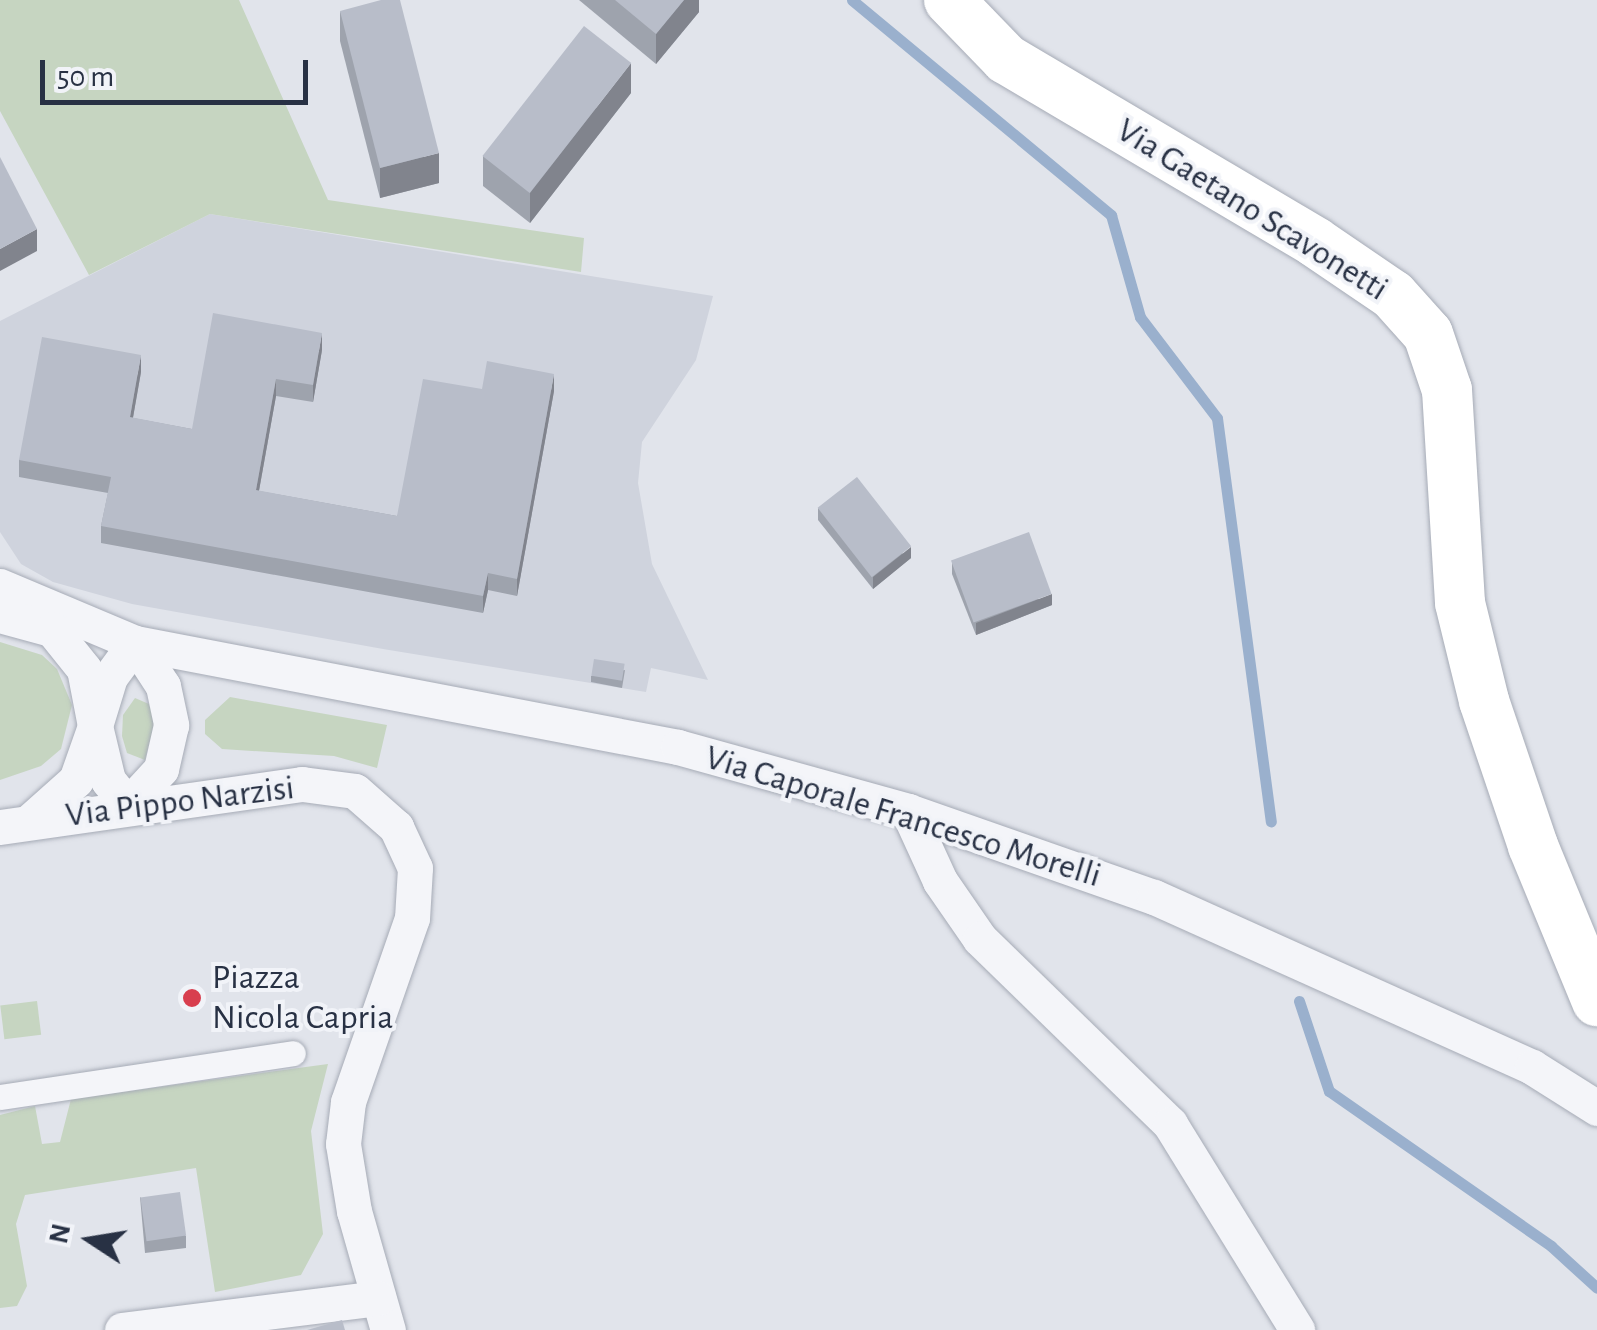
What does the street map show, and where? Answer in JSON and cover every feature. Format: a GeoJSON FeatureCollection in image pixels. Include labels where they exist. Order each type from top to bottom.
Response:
{"type":"FeatureCollection","features":[{"type":"Feature","properties":{"kind":"main road","name":"Via Gaetano Scavonetti"},"geometry":{"type":"LineString","coordinates":[[949,0],[1006,58],[1315,242],[1392,294],[1428,334],[1448,390],[1460,603],[1484,701],[1533,846],[1597,1001]]}},
{"type":"Feature","properties":{"kind":"street"},"geometry":{"type":"LineString","coordinates":[[0,586],[123,639],[163,686],[186,771],[221,792]]}},
{"type":"Feature","properties":{"kind":"street"},"geometry":{"type":"LineString","coordinates":[[0,615],[52,629],[123,639]]}},
{"type":"Feature","properties":{"kind":"street"},"geometry":{"type":"LineString","coordinates":[[52,629],[84,669],[108,780],[128,805],[161,769],[183,683],[223,660]]}},
{"type":"Feature","properties":{"kind":"street"},"geometry":{"type":"LineString","coordinates":[[14,824],[76,780],[123,639]]}},
{"type":"Feature","properties":{"kind":"street","name":"Via Caporale Francesco Morelli"},"geometry":{"type":"LineString","coordinates":[[123,639],[678,747],[908,811],[1154,897],[1532,1067],[1597,1108]]}},
{"type":"Feature","properties":{"kind":"street","name":"Via Pippo Narzisi"},"geometry":{"type":"LineString","coordinates":[[14,824],[221,792],[302,784],[355,791],[396,826],[414,868],[412,918],[352,1090],[343,1144],[383,1314]]}},
{"type":"Feature","properties":{"kind":"street"},"geometry":{"type":"LineString","coordinates":[[908,811],[940,880],[980,938],[1170,1124],[1297,1330]]}},
{"type":"Feature","properties":{"kind":"street"},"geometry":{"type":"LineString","coordinates":[[0,1097],[293,1053]]}},
{"type":"Feature","properties":{"kind":"street"},"geometry":{"type":"LineString","coordinates":[[122,1330],[383,1314]]}},
{"type":"Feature","properties":{"kind":"shaded area"},"geometry":{"type":"Polygon","coordinates":[[[210,214],[713,296],[696,360],[642,442],[638,483],[652,564],[708,680],[651,668],[646,692],[383,649],[132,604],[53,582],[21,564],[0,532],[0,321],[210,214]]]}},
{"type":"Feature","properties":{"kind":"green space"},"geometry":{"type":"Polygon","coordinates":[[[0,0],[239,0],[328,200],[584,238],[581,272],[210,214],[89,275],[0,111],[0,0]]]}},
{"type":"Feature","properties":{"kind":"green space"},"geometry":{"type":"Polygon","coordinates":[[[0,642],[42,655],[57,669],[72,705],[61,749],[41,766],[0,780],[0,642]]]}},
{"type":"Feature","properties":{"kind":"green space"},"geometry":{"type":"Polygon","coordinates":[[[230,697],[387,725],[377,768],[334,756],[222,749],[205,734],[205,720],[230,697]]]}},
{"type":"Feature","properties":{"kind":"green space"},"geometry":{"type":"Polygon","coordinates":[[[135,698],[149,704],[155,721],[145,760],[127,753],[122,736],[123,715],[135,698]]]}},
{"type":"Feature","properties":{"kind":"green space"},"geometry":{"type":"Polygon","coordinates":[[[37,1001],[41,1035],[4,1039],[0,1006],[37,1001]]]}},
{"type":"Feature","properties":{"kind":"green space"},"geometry":{"type":"Polygon","coordinates":[[[328,1064],[311,1131],[323,1234],[301,1275],[215,1292],[196,1168],[25,1195],[16,1224],[27,1286],[17,1306],[0,1308],[0,1115],[35,1106],[42,1144],[60,1142],[71,1099],[328,1064]]]}},
{"type":"Feature","properties":{"kind":"building"},"geometry":{"type":"Polygon","coordinates":[[[381,0],[400,0],[439,153],[380,168],[340,11],[381,0]]]}},
{"type":"Feature","properties":{"kind":"building"},"geometry":{"type":"Polygon","coordinates":[[[615,0],[684,0],[656,34],[615,0]]]}},
{"type":"Feature","properties":{"kind":"building"},"geometry":{"type":"Polygon","coordinates":[[[584,26],[631,63],[530,193],[482,156],[584,26]]]}},
{"type":"Feature","properties":{"kind":"building"},"geometry":{"type":"Polygon","coordinates":[[[0,157],[37,229],[0,249],[0,157]]]}},
{"type":"Feature","properties":{"kind":"building"},"geometry":{"type":"Polygon","coordinates":[[[213,313],[322,333],[313,385],[276,379],[256,490],[397,516],[423,379],[482,389],[487,361],[554,374],[517,579],[488,573],[483,596],[101,526],[111,477],[19,460],[42,337],[141,355],[130,417],[192,429],[213,313]]]}},
{"type":"Feature","properties":{"kind":"building"},"geometry":{"type":"Polygon","coordinates":[[[857,477],[911,546],[872,577],[818,508],[857,477]]]}},
{"type":"Feature","properties":{"kind":"building"},"geometry":{"type":"Polygon","coordinates":[[[1029,532],[1052,594],[974,622],[951,560],[1029,532]]]}},
{"type":"Feature","properties":{"kind":"building"},"geometry":{"type":"Polygon","coordinates":[[[594,659],[625,664],[622,681],[591,676],[594,659]]]}},
{"type":"Feature","properties":{"kind":"building"},"geometry":{"type":"Polygon","coordinates":[[[180,1192],[186,1236],[147,1241],[140,1198],[180,1192]]]}},
{"type":"Feature","properties":{"kind":"building"},"geometry":{"type":"Polygon","coordinates":[[[342,1320],[345,1330],[307,1330],[342,1320]]]}},
{"type":"Feature","properties":{"kind":"waterway"},"geometry":{"type":"LineString","coordinates":[[852,0],[1111,215],[1140,317],[1217,418],[1271,821]]}},
{"type":"Feature","properties":{"kind":"waterway"},"geometry":{"type":"LineString","coordinates":[[1299,1001],[1329,1091],[1551,1246],[1597,1288]]}},
{"type":"Feature","properties":{"kind":"place","name":"Piazza Nicola Capria"},"geometry":{"type":"Point","coordinates":[192,998]}}]}
